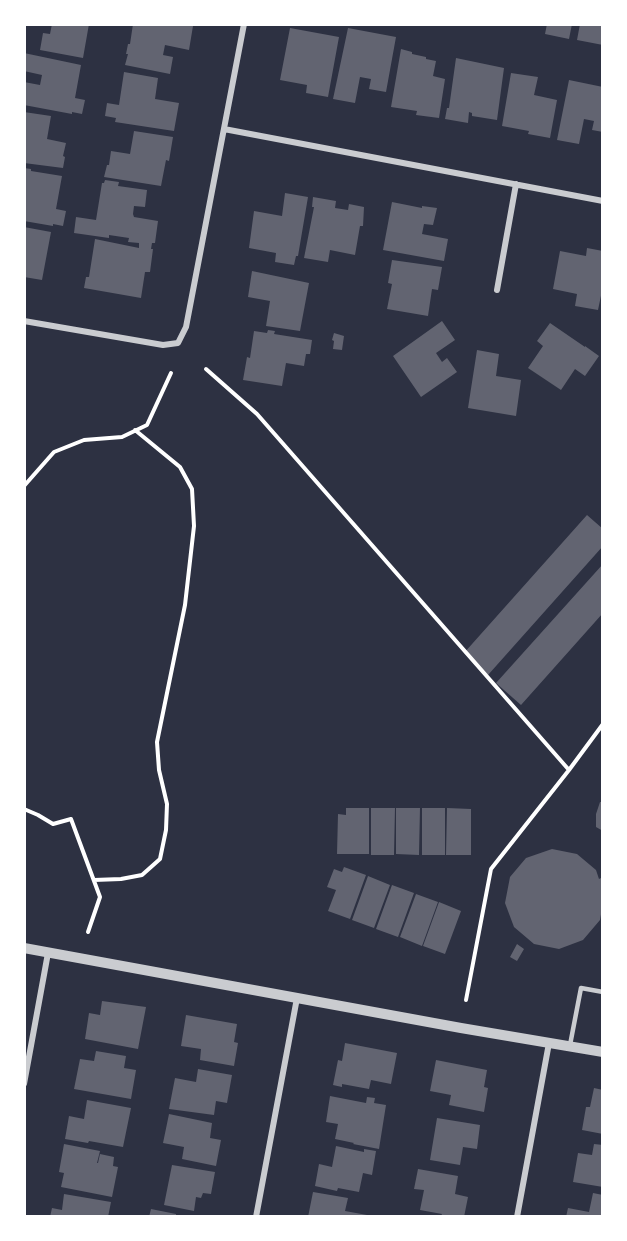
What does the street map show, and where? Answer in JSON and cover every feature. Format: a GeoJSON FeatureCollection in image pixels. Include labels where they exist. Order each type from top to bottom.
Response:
{"type":"FeatureCollection","features":[{"type":"Feature","properties":{"kind":"street"},"geometry":{"type":"LineString","coordinates":[[24,321],[163,345],[178,343],[186,327],[244,24]]}},
{"type":"Feature","properties":{"kind":"street"},"geometry":{"type":"LineString","coordinates":[[224,129],[603,201]]}},
{"type":"Feature","properties":{"kind":"street"},"geometry":{"type":"LineString","coordinates":[[497,290],[516,184]]}},
{"type":"Feature","properties":{"kind":"street"},"geometry":{"type":"LineString","coordinates":[[24,948],[603,1052]]}},
{"type":"Feature","properties":{"kind":"street"},"geometry":{"type":"LineString","coordinates":[[24,1084],[48,953]]}},
{"type":"Feature","properties":{"kind":"street"},"geometry":{"type":"LineString","coordinates":[[256,1217],[297,998]]}},
{"type":"Feature","properties":{"kind":"street"},"geometry":{"type":"LineString","coordinates":[[517,1217],[549,1043]]}},
{"type":"Feature","properties":{"kind":"lane"},"geometry":{"type":"LineString","coordinates":[[570,1047],[581,988],[603,992]]}},
{"type":"Feature","properties":{"kind":"path"},"geometry":{"type":"LineString","coordinates":[[206,369],[257,414],[569,770]]}},
{"type":"Feature","properties":{"kind":"path"},"geometry":{"type":"LineString","coordinates":[[24,486],[54,452],[84,440],[122,437],[147,425],[171,373]]}},
{"type":"Feature","properties":{"kind":"path"},"geometry":{"type":"LineString","coordinates":[[94,880],[121,879],[142,875],[160,859],[166,830],[167,804],[159,770],[157,742],[185,605],[194,526],[192,489],[180,467],[135,430]]}},
{"type":"Feature","properties":{"kind":"path"},"geometry":{"type":"LineString","coordinates":[[466,1000],[491,869],[603,724]]}},
{"type":"Feature","properties":{"kind":"path"},"geometry":{"type":"LineString","coordinates":[[24,809],[53,824],[71,819],[99,897],[88,932]]}},
{"type":"Feature","properties":{"kind":"building"},"geometry":{"type":"Polygon","coordinates":[[[52,24],[89,24],[83,58],[40,50],[43,33],[50,34],[52,24]]]}},
{"type":"Feature","properties":{"kind":"building"},"geometry":{"type":"Polygon","coordinates":[[[133,24],[193,26],[189,50],[165,45],[163,55],[173,57],[170,74],[125,65],[133,24]]]}},
{"type":"Feature","properties":{"kind":"building"},"geometry":{"type":"Polygon","coordinates":[[[547,24],[572,24],[569,39],[545,34],[547,24]]]}},
{"type":"Feature","properties":{"kind":"building"},"geometry":{"type":"Polygon","coordinates":[[[580,24],[603,24],[603,45],[577,40],[580,24]]]}},
{"type":"Feature","properties":{"kind":"building"},"geometry":{"type":"Polygon","coordinates":[[[290,28],[339,37],[328,97],[306,93],[307,85],[280,80],[290,28]]]}},
{"type":"Feature","properties":{"kind":"building"},"geometry":{"type":"Polygon","coordinates":[[[348,28],[396,37],[386,92],[369,89],[371,79],[360,77],[355,103],[333,99],[348,28]]]}},
{"type":"Feature","properties":{"kind":"building"},"geometry":{"type":"Polygon","coordinates":[[[401,49],[436,61],[433,76],[445,79],[439,118],[416,115],[417,111],[391,107],[401,49]]]}},
{"type":"Feature","properties":{"kind":"building"},"geometry":{"type":"Polygon","coordinates":[[[24,53],[81,65],[75,98],[85,100],[82,114],[24,105],[24,82],[40,85],[42,75],[24,71],[24,53]]]}},
{"type":"Feature","properties":{"kind":"building"},"geometry":{"type":"Polygon","coordinates":[[[456,58],[504,68],[497,120],[472,116],[469,112],[468,123],[445,119],[447,108],[449,108],[456,58]]]}},
{"type":"Feature","properties":{"kind":"building"},"geometry":{"type":"Polygon","coordinates":[[[124,72],[158,78],[155,99],[179,103],[174,131],[115,122],[116,118],[105,116],[107,103],[119,105],[124,72]]]}},
{"type":"Feature","properties":{"kind":"building"},"geometry":{"type":"Polygon","coordinates":[[[511,73],[538,77],[534,95],[557,100],[550,138],[502,126],[511,73]]]}},
{"type":"Feature","properties":{"kind":"building"},"geometry":{"type":"Polygon","coordinates":[[[569,80],[603,87],[603,132],[592,130],[594,121],[584,119],[579,144],[557,140],[569,80]]]}},
{"type":"Feature","properties":{"kind":"building"},"geometry":{"type":"Polygon","coordinates":[[[24,112],[51,116],[47,139],[66,143],[63,168],[24,163],[24,112]]]}},
{"type":"Feature","properties":{"kind":"building"},"geometry":{"type":"Polygon","coordinates":[[[134,131],[173,137],[169,161],[166,160],[161,186],[104,177],[111,151],[130,154],[134,131]]]}},
{"type":"Feature","properties":{"kind":"building"},"geometry":{"type":"Polygon","coordinates":[[[24,168],[62,176],[56,209],[66,211],[63,226],[24,221],[24,168]]]}},
{"type":"Feature","properties":{"kind":"building"},"geometry":{"type":"Polygon","coordinates":[[[105,180],[119,182],[118,186],[147,190],[145,207],[134,206],[134,217],[158,221],[155,243],[152,243],[151,249],[153,249],[150,272],[145,272],[141,298],[84,288],[86,277],[89,277],[95,239],[139,248],[139,243],[128,242],[129,238],[109,235],[109,238],[74,233],[76,217],[96,220],[102,183],[105,180]]]}},
{"type":"Feature","properties":{"kind":"building"},"geometry":{"type":"Polygon","coordinates":[[[285,193],[308,197],[298,256],[296,256],[294,265],[275,262],[276,253],[249,248],[254,211],[282,216],[285,193]]]}},
{"type":"Feature","properties":{"kind":"building"},"geometry":{"type":"Polygon","coordinates":[[[313,197],[336,201],[335,208],[348,210],[349,204],[364,207],[363,226],[360,226],[355,255],[330,250],[328,262],[304,258],[314,207],[312,207],[313,197]]]}},
{"type":"Feature","properties":{"kind":"building"},"geometry":{"type":"Polygon","coordinates":[[[392,202],[422,208],[422,206],[437,208],[433,225],[424,224],[422,234],[448,239],[444,261],[383,250],[392,202]]]}},
{"type":"Feature","properties":{"kind":"building"},"geometry":{"type":"Polygon","coordinates":[[[24,227],[51,232],[42,280],[24,277],[24,227]]]}},
{"type":"Feature","properties":{"kind":"building"},"geometry":{"type":"Polygon","coordinates":[[[587,248],[603,251],[603,286],[598,310],[575,306],[577,294],[553,289],[560,251],[586,256],[587,248]]]}},
{"type":"Feature","properties":{"kind":"building"},"geometry":{"type":"Polygon","coordinates":[[[392,260],[442,267],[438,290],[432,289],[428,316],[387,309],[392,284],[388,283],[392,260]]]}},
{"type":"Feature","properties":{"kind":"building"},"geometry":{"type":"Polygon","coordinates":[[[252,271],[309,283],[300,331],[266,326],[270,301],[248,297],[252,271]]]}},
{"type":"Feature","properties":{"kind":"building"},"geometry":{"type":"Polygon","coordinates":[[[442,321],[455,340],[436,353],[442,362],[447,358],[457,372],[421,397],[393,356],[442,321]]]}},
{"type":"Feature","properties":{"kind":"building"},"geometry":{"type":"Polygon","coordinates":[[[550,323],[599,356],[585,376],[575,369],[561,390],[528,368],[543,346],[537,341],[550,323]]]}},
{"type":"Feature","properties":{"kind":"building"},"geometry":{"type":"Polygon","coordinates":[[[268,330],[275,331],[274,334],[312,340],[310,354],[306,354],[304,366],[286,363],[282,386],[243,380],[247,357],[250,358],[254,331],[267,333],[268,330]]]}},
{"type":"Feature","properties":{"kind":"building"},"geometry":{"type":"Polygon","coordinates":[[[334,333],[344,336],[342,350],[333,349],[334,333]]]}},
{"type":"Feature","properties":{"kind":"building"},"geometry":{"type":"Polygon","coordinates":[[[477,350],[499,354],[496,376],[521,380],[516,416],[468,408],[477,350]]]}},
{"type":"Feature","properties":{"kind":"building"},"geometry":{"type":"Polygon","coordinates":[[[587,515],[603,529],[603,546],[488,675],[464,653],[587,515]]]}},
{"type":"Feature","properties":{"kind":"building"},"geometry":{"type":"Polygon","coordinates":[[[603,564],[603,613],[521,705],[496,683],[603,564]]]}},
{"type":"Feature","properties":{"kind":"building"},"geometry":{"type":"Polygon","coordinates":[[[600,802],[603,802],[603,831],[596,827],[596,814],[600,802]]]}},
{"type":"Feature","properties":{"kind":"building"},"geometry":{"type":"Polygon","coordinates":[[[346,808],[369,808],[369,854],[337,854],[338,814],[346,815],[346,808]]]}},
{"type":"Feature","properties":{"kind":"building"},"geometry":{"type":"Polygon","coordinates":[[[371,808],[395,808],[394,855],[371,855],[371,808]]]}},
{"type":"Feature","properties":{"kind":"building"},"geometry":{"type":"Polygon","coordinates":[[[396,808],[420,808],[419,855],[396,854],[396,808]]]}},
{"type":"Feature","properties":{"kind":"building"},"geometry":{"type":"Polygon","coordinates":[[[422,808],[445,808],[445,855],[422,855],[422,808]]]}},
{"type":"Feature","properties":{"kind":"building"},"geometry":{"type":"Polygon","coordinates":[[[447,808],[471,809],[471,855],[446,855],[447,808]]]}},
{"type":"Feature","properties":{"kind":"building"},"geometry":{"type":"Polygon","coordinates":[[[552,849],[577,854],[596,870],[599,879],[603,877],[603,903],[600,920],[583,940],[559,949],[534,944],[514,927],[505,903],[510,877],[526,858],[552,849]]]}},
{"type":"Feature","properties":{"kind":"building"},"geometry":{"type":"Polygon","coordinates":[[[344,867],[366,875],[350,919],[328,911],[336,890],[327,887],[334,869],[342,872],[344,867]]]}},
{"type":"Feature","properties":{"kind":"building"},"geometry":{"type":"Polygon","coordinates":[[[368,876],[390,885],[374,928],[352,920],[368,876]]]}},
{"type":"Feature","properties":{"kind":"building"},"geometry":{"type":"Polygon","coordinates":[[[392,885],[414,893],[398,937],[376,929],[392,885]]]}},
{"type":"Feature","properties":{"kind":"building"},"geometry":{"type":"Polygon","coordinates":[[[416,894],[438,902],[422,946],[400,937],[416,894]]]}},
{"type":"Feature","properties":{"kind":"building"},"geometry":{"type":"Polygon","coordinates":[[[439,902],[461,911],[445,954],[423,946],[439,902]]]}},
{"type":"Feature","properties":{"kind":"building"},"geometry":{"type":"Polygon","coordinates":[[[517,944],[524,949],[517,961],[510,957],[517,944]]]}},
{"type":"Feature","properties":{"kind":"building"},"geometry":{"type":"Polygon","coordinates":[[[102,1001],[146,1007],[138,1049],[85,1039],[89,1013],[100,1015],[102,1001]]]}},
{"type":"Feature","properties":{"kind":"building"},"geometry":{"type":"Polygon","coordinates":[[[186,1015],[237,1024],[234,1042],[238,1043],[234,1066],[200,1060],[201,1049],[181,1046],[186,1015]]]}},
{"type":"Feature","properties":{"kind":"building"},"geometry":{"type":"Polygon","coordinates":[[[345,1043],[397,1053],[391,1084],[371,1080],[369,1089],[342,1084],[342,1087],[333,1085],[338,1060],[342,1061],[345,1043]]]}},
{"type":"Feature","properties":{"kind":"building"},"geometry":{"type":"Polygon","coordinates":[[[96,1051],[126,1056],[124,1068],[136,1070],[131,1099],[74,1089],[80,1059],[94,1061],[96,1051]]]}},
{"type":"Feature","properties":{"kind":"building"},"geometry":{"type":"Polygon","coordinates":[[[436,1060],[487,1070],[484,1087],[488,1088],[484,1112],[449,1105],[451,1095],[430,1091],[436,1060]]]}},
{"type":"Feature","properties":{"kind":"building"},"geometry":{"type":"Polygon","coordinates":[[[198,1069],[232,1075],[227,1103],[216,1101],[214,1115],[169,1109],[175,1078],[196,1082],[198,1069]]]}},
{"type":"Feature","properties":{"kind":"building"},"geometry":{"type":"Polygon","coordinates":[[[594,1088],[603,1090],[603,1134],[582,1130],[586,1107],[590,1107],[594,1088]]]}},
{"type":"Feature","properties":{"kind":"building"},"geometry":{"type":"Polygon","coordinates":[[[330,1096],[366,1103],[367,1097],[375,1098],[374,1103],[386,1105],[379,1149],[335,1139],[338,1124],[326,1122],[330,1096]]]}},
{"type":"Feature","properties":{"kind":"building"},"geometry":{"type":"Polygon","coordinates":[[[87,1100],[131,1108],[123,1147],[65,1139],[69,1116],[84,1119],[87,1100]]]}},
{"type":"Feature","properties":{"kind":"building"},"geometry":{"type":"Polygon","coordinates":[[[169,1114],[212,1123],[210,1138],[221,1140],[216,1166],[182,1159],[184,1147],[163,1143],[169,1114]]]}},
{"type":"Feature","properties":{"kind":"building"},"geometry":{"type":"Polygon","coordinates":[[[437,1118],[480,1125],[477,1149],[463,1147],[460,1165],[430,1160],[437,1118]]]}},
{"type":"Feature","properties":{"kind":"building"},"geometry":{"type":"Polygon","coordinates":[[[64,1144],[100,1151],[97,1163],[100,1154],[114,1157],[113,1166],[118,1167],[112,1197],[61,1187],[64,1173],[59,1172],[64,1144]]]}},
{"type":"Feature","properties":{"kind":"building"},"geometry":{"type":"Polygon","coordinates":[[[594,1144],[603,1145],[603,1187],[573,1182],[578,1153],[592,1155],[594,1144]]]}},
{"type":"Feature","properties":{"kind":"building"},"geometry":{"type":"Polygon","coordinates":[[[336,1146],[364,1152],[364,1149],[376,1151],[372,1175],[363,1173],[359,1192],[338,1188],[337,1191],[315,1186],[319,1164],[332,1167],[336,1146]]]}},
{"type":"Feature","properties":{"kind":"building"},"geometry":{"type":"Polygon","coordinates":[[[172,1165],[215,1172],[211,1194],[203,1193],[201,1198],[196,1197],[194,1211],[164,1205],[172,1165]]]}},
{"type":"Feature","properties":{"kind":"building"},"geometry":{"type":"Polygon","coordinates":[[[418,1169],[458,1176],[455,1194],[468,1197],[464,1217],[441,1216],[442,1214],[420,1210],[424,1190],[414,1189],[418,1169]]]}},
{"type":"Feature","properties":{"kind":"building"},"geometry":{"type":"Polygon","coordinates":[[[313,1192],[348,1198],[345,1211],[367,1215],[367,1217],[308,1217],[313,1192]]]}},
{"type":"Feature","properties":{"kind":"building"},"geometry":{"type":"Polygon","coordinates":[[[593,1193],[603,1195],[603,1217],[566,1217],[568,1208],[589,1212],[593,1193]]]}},
{"type":"Feature","properties":{"kind":"building"},"geometry":{"type":"Polygon","coordinates":[[[64,1194],[111,1202],[108,1217],[50,1217],[52,1208],[62,1210],[64,1194]]]}},
{"type":"Feature","properties":{"kind":"building"},"geometry":{"type":"Polygon","coordinates":[[[151,1209],[176,1214],[176,1217],[149,1217],[151,1209]]]}}]}
